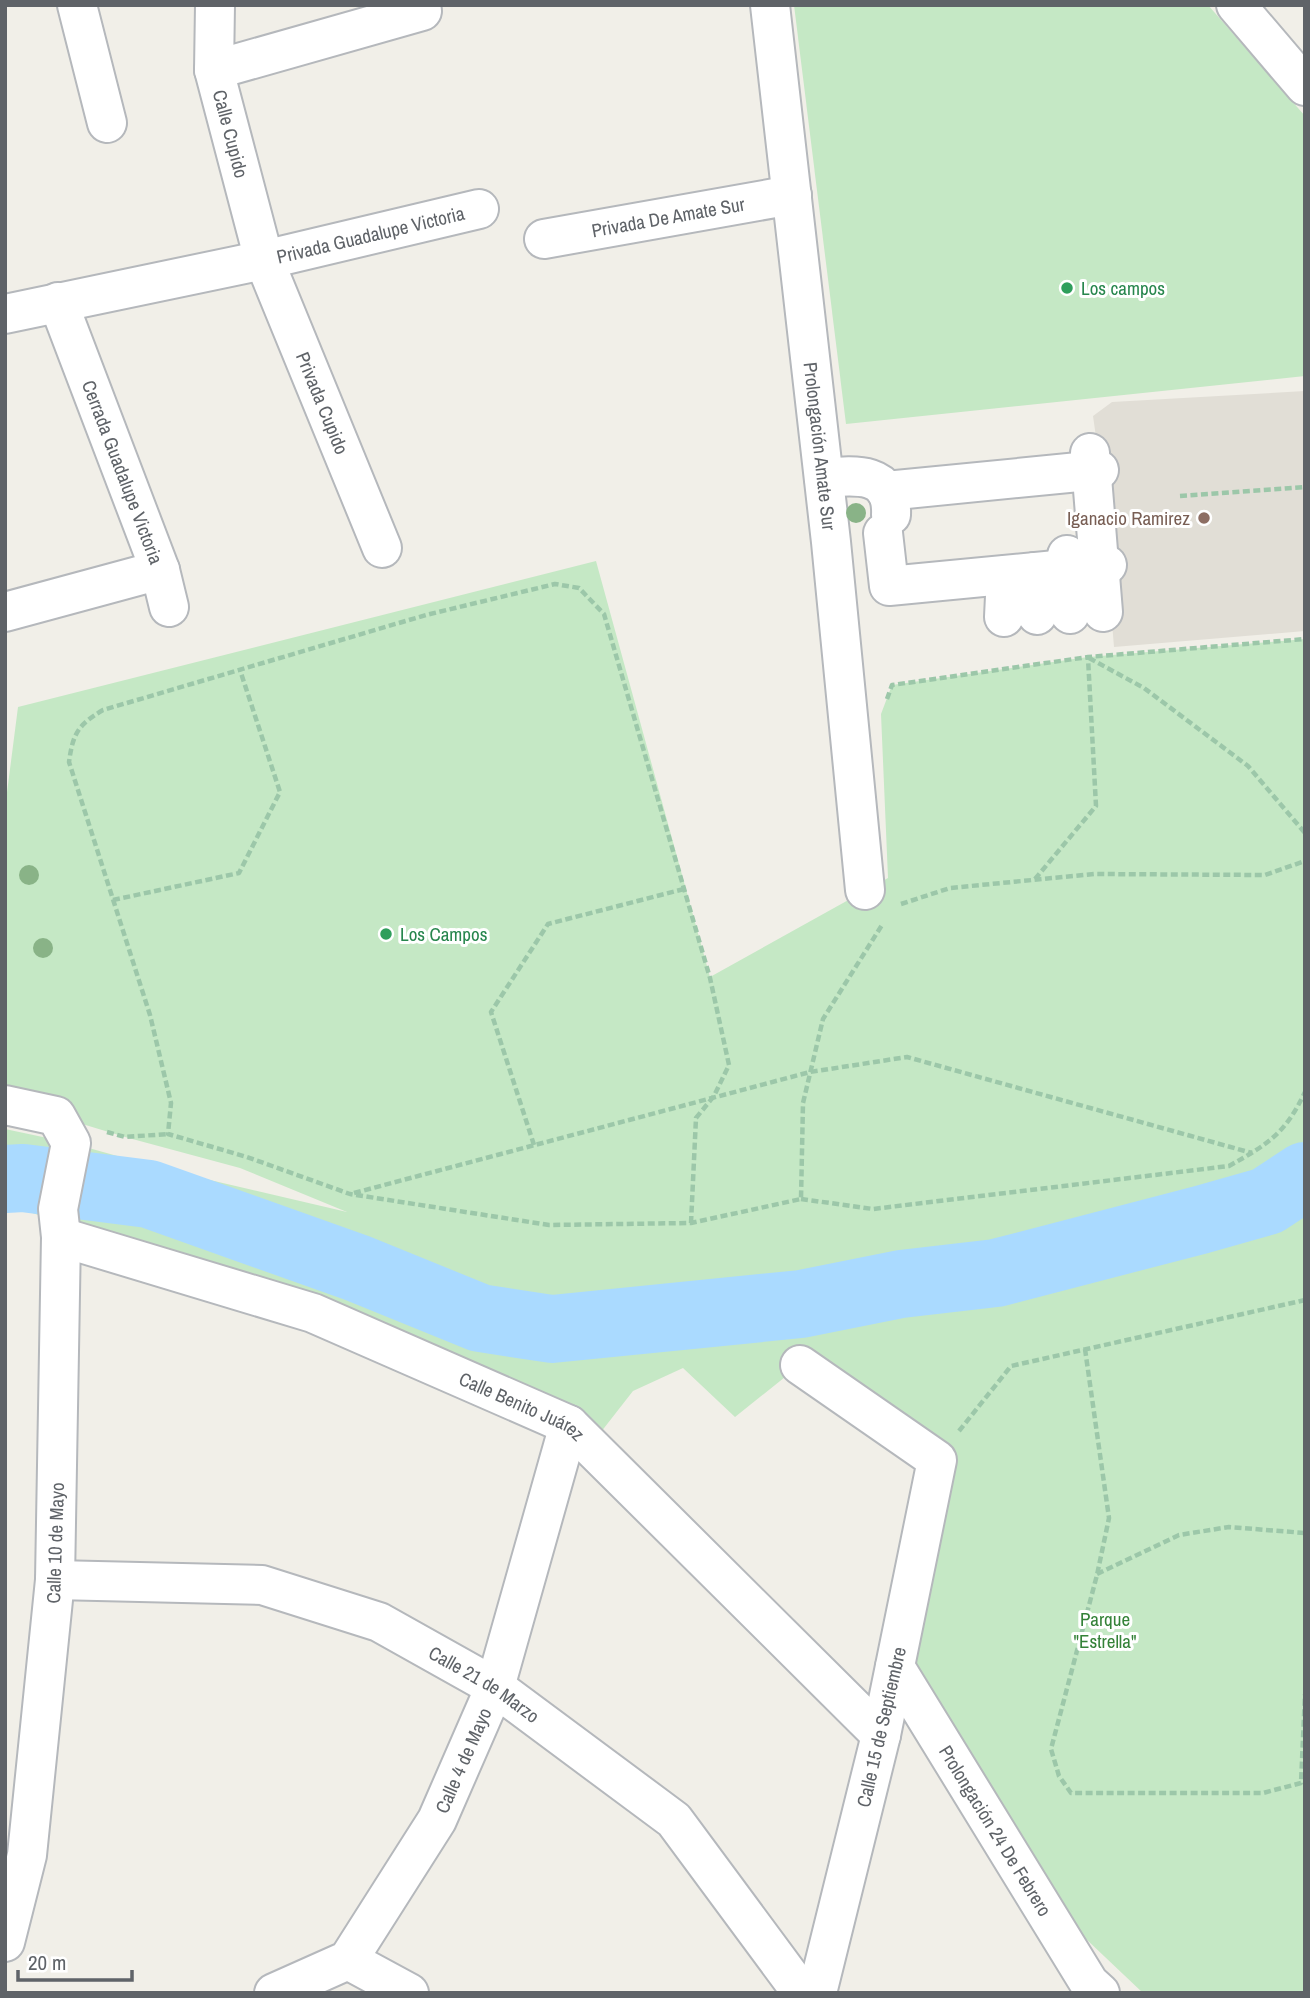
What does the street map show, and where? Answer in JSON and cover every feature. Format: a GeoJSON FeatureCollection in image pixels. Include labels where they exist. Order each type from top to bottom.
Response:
{"type":"FeatureCollection","features":[{"type":"Feature","properties":{"kind":"street"},"geometry":{"type":"LineString","coordinates":[[77,5],[107,123]]}},
{"type":"Feature","properties":{"kind":"street","name":"Calle Cupido"},"geometry":{"type":"LineString","coordinates":[[215,5],[214,70],[264,260]]}},
{"type":"Feature","properties":{"kind":"street","name":"Prolongación Amate Sur"},"geometry":{"type":"LineString","coordinates":[[770,5],[831,542],[880,905]]}},
{"type":"Feature","properties":{"kind":"street"},"geometry":{"type":"LineString","coordinates":[[1237,5],[1305,86]]}},
{"type":"Feature","properties":{"kind":"street"},"geometry":{"type":"LineString","coordinates":[[214,70],[422,11]]}},
{"type":"Feature","properties":{"kind":"street","name":"Privada De Amate Sur"},"geometry":{"type":"LineString","coordinates":[[544,239],[792,195]]}},
{"type":"Feature","properties":{"kind":"street","name":"Privada Guadalupe Victoria"},"geometry":{"type":"LineString","coordinates":[[5,314],[264,260],[479,209]]}},
{"type":"Feature","properties":{"kind":"street","name":"Privada Cupido"},"geometry":{"type":"LineString","coordinates":[[264,260],[382,548]]}},
{"type":"Feature","properties":{"kind":"street","name":"Cerrada Guadalupe Victoria"},"geometry":{"type":"LineString","coordinates":[[5,612],[160,570],[58,302]]}},
{"type":"Feature","properties":{"kind":"street"},"geometry":{"type":"LineString","coordinates":[[824,478],[865,477],[878,482],[994,479]]}},
{"type":"Feature","properties":{"kind":"street"},"geometry":{"type":"LineString","coordinates":[[994,479],[890,501],[891,512],[883,533],[889,586],[1011,570]]}},
{"type":"Feature","properties":{"kind":"street"},"geometry":{"type":"LineString","coordinates":[[994,479],[1011,570],[1054,614],[1011,570]]}},
{"type":"Feature","properties":{"kind":"street"},"geometry":{"type":"LineString","coordinates":[[831,542],[874,540],[883,533]]}},
{"type":"Feature","properties":{"kind":"street"},"geometry":{"type":"LineString","coordinates":[[160,570],[169,607]]}},
{"type":"Feature","properties":{"kind":"street"},"geometry":{"type":"LineString","coordinates":[[5,1105],[63,1129]]}},
{"type":"Feature","properties":{"kind":"street","name":"Calle 10 de Mayo"},"geometry":{"type":"LineString","coordinates":[[5,1942],[27,1855],[55,1580],[59,1223],[63,1129]]}},
{"type":"Feature","properties":{"kind":"street","name":"Calle Benito Juárez"},"geometry":{"type":"LineString","coordinates":[[59,1223],[313,1313],[569,1425],[881,1735]]}},
{"type":"Feature","properties":{"kind":"street"},"geometry":{"type":"LineString","coordinates":[[800,1364],[937,1460]]}},
{"type":"Feature","properties":{"kind":"street","name":"Calle 4 de Mayo"},"geometry":{"type":"LineString","coordinates":[[348,1960],[437,1820],[495,1687],[569,1425]]}},
{"type":"Feature","properties":{"kind":"street","name":"Calle 15 de Septiembre"},"geometry":{"type":"LineString","coordinates":[[817,1993],[881,1735],[937,1460]]}},
{"type":"Feature","properties":{"kind":"street","name":"Calle 21 de Marzo"},"geometry":{"type":"LineString","coordinates":[[55,1580],[262,1585],[379,1622],[495,1687],[674,1820],[802,1993]]}},
{"type":"Feature","properties":{"kind":"street","name":"Prolongación 24 De Febrero"},"geometry":{"type":"LineString","coordinates":[[895,1667],[1089,1983],[1100,1993]]}},
{"type":"Feature","properties":{"kind":"street"},"geometry":{"type":"LineString","coordinates":[[274,1993],[348,1960],[409,1993]]}},
{"type":"Feature","properties":{"kind":"path"},"geometry":{"type":"LineString","coordinates":[[1181,496],[1305,487]]}},
{"type":"Feature","properties":{"kind":"path"},"geometry":{"type":"LineString","coordinates":[[169,1134],[171,1103],[150,1016],[69,762],[72,739],[85,721],[103,710],[426,615],[555,584],[579,588],[604,614],[725,1037],[729,1065],[714,1096],[696,1118],[691,1223]]}},
{"type":"Feature","properties":{"kind":"path"},"geometry":{"type":"LineString","coordinates":[[885,705],[892,685],[1088,657],[1305,639]]}},
{"type":"Feature","properties":{"kind":"path"},"geometry":{"type":"LineString","coordinates":[[1034,880],[1096,806],[1088,657]]}},
{"type":"Feature","properties":{"kind":"path"},"geometry":{"type":"LineString","coordinates":[[1088,657],[1144,688],[1248,766],[1305,833]]}},
{"type":"Feature","properties":{"kind":"path"},"geometry":{"type":"LineString","coordinates":[[113,900],[239,873],[280,792],[240,670]]}},
{"type":"Feature","properties":{"kind":"path"},"geometry":{"type":"LineString","coordinates":[[801,1199],[803,1102],[823,1019],[875,938],[880,905],[950,888],[1094,874],[1265,875],[1305,861]]}},
{"type":"Feature","properties":{"kind":"path"},"geometry":{"type":"LineString","coordinates":[[534,1145],[491,1012],[548,924],[684,890]]}},
{"type":"Feature","properties":{"kind":"path"},"geometry":{"type":"LineString","coordinates":[[350,1194],[810,1072],[907,1057],[1252,1153]]}},
{"type":"Feature","properties":{"kind":"path"},"geometry":{"type":"LineString","coordinates":[[63,1129],[125,1137],[169,1134],[247,1157],[350,1194],[549,1225],[691,1223],[801,1199],[873,1209],[1229,1166],[1270,1142],[1295,1113],[1305,1092]]}},
{"type":"Feature","properties":{"kind":"path"},"geometry":{"type":"LineString","coordinates":[[937,1460],[1011,1366],[1305,1300]]}},
{"type":"Feature","properties":{"kind":"path"},"geometry":{"type":"LineString","coordinates":[[1085,1349],[1108,1518],[1097,1575],[1051,1749],[1059,1776],[1070,1793],[1262,1793],[1303,1785],[1305,1694]]}},
{"type":"Feature","properties":{"kind":"path"},"geometry":{"type":"LineString","coordinates":[[1097,1575],[1178,1535],[1229,1527],[1305,1533]]}},
{"type":"Feature","properties":{"kind":"shaded area","name":"Iganacio Ramirez"},"geometry":{"type":"Polygon","coordinates":[[[1305,391],[1305,631],[1114,647],[1093,416],[1112,402],[1305,391]]]}},
{"type":"Feature","properties":{"kind":"green space","name":"Los campos"},"geometry":{"type":"Polygon","coordinates":[[[794,5],[1208,5],[1305,116],[1305,376],[846,424],[794,5]]]}},
{"type":"Feature","properties":{"kind":"green space","name":"Los Campos"},"geometry":{"type":"Polygon","coordinates":[[[596,561],[710,977],[888,878],[881,714],[892,685],[1088,657],[1305,639],[1305,1993],[1143,1993],[1028,1884],[895,1667],[937,1460],[800,1365],[735,1417],[683,1368],[633,1391],[590,1446],[42,1216],[9,1206],[5,1221],[5,1129],[347,1212],[240,1168],[56,1116],[5,1105],[5,808],[18,707],[596,561]]]}},
{"type":"Feature","properties":{"kind":"waterway"},"geometry":{"type":"LineString","coordinates":[[5,1179],[23,1178],[149,1194],[357,1268],[480,1318],[552,1329],[801,1304],[901,1284],[996,1273],[1267,1201],[1305,1176]]}},
{"type":"Feature","properties":{"kind":"place","name":"Los campos"},"geometry":{"type":"Point","coordinates":[1067,288]}},
{"type":"Feature","properties":{"kind":"place","name":"Iganacio Ramirez"},"geometry":{"type":"Point","coordinates":[1204,518]}},
{"type":"Feature","properties":{"kind":"place","name":"Los Campos"},"geometry":{"type":"Point","coordinates":[386,934]}},
{"type":"Feature","properties":{"kind":"park label","name":"Parque \"Estrella\""},"geometry":{"type":"Point","coordinates":[1105,1630]}}]}
